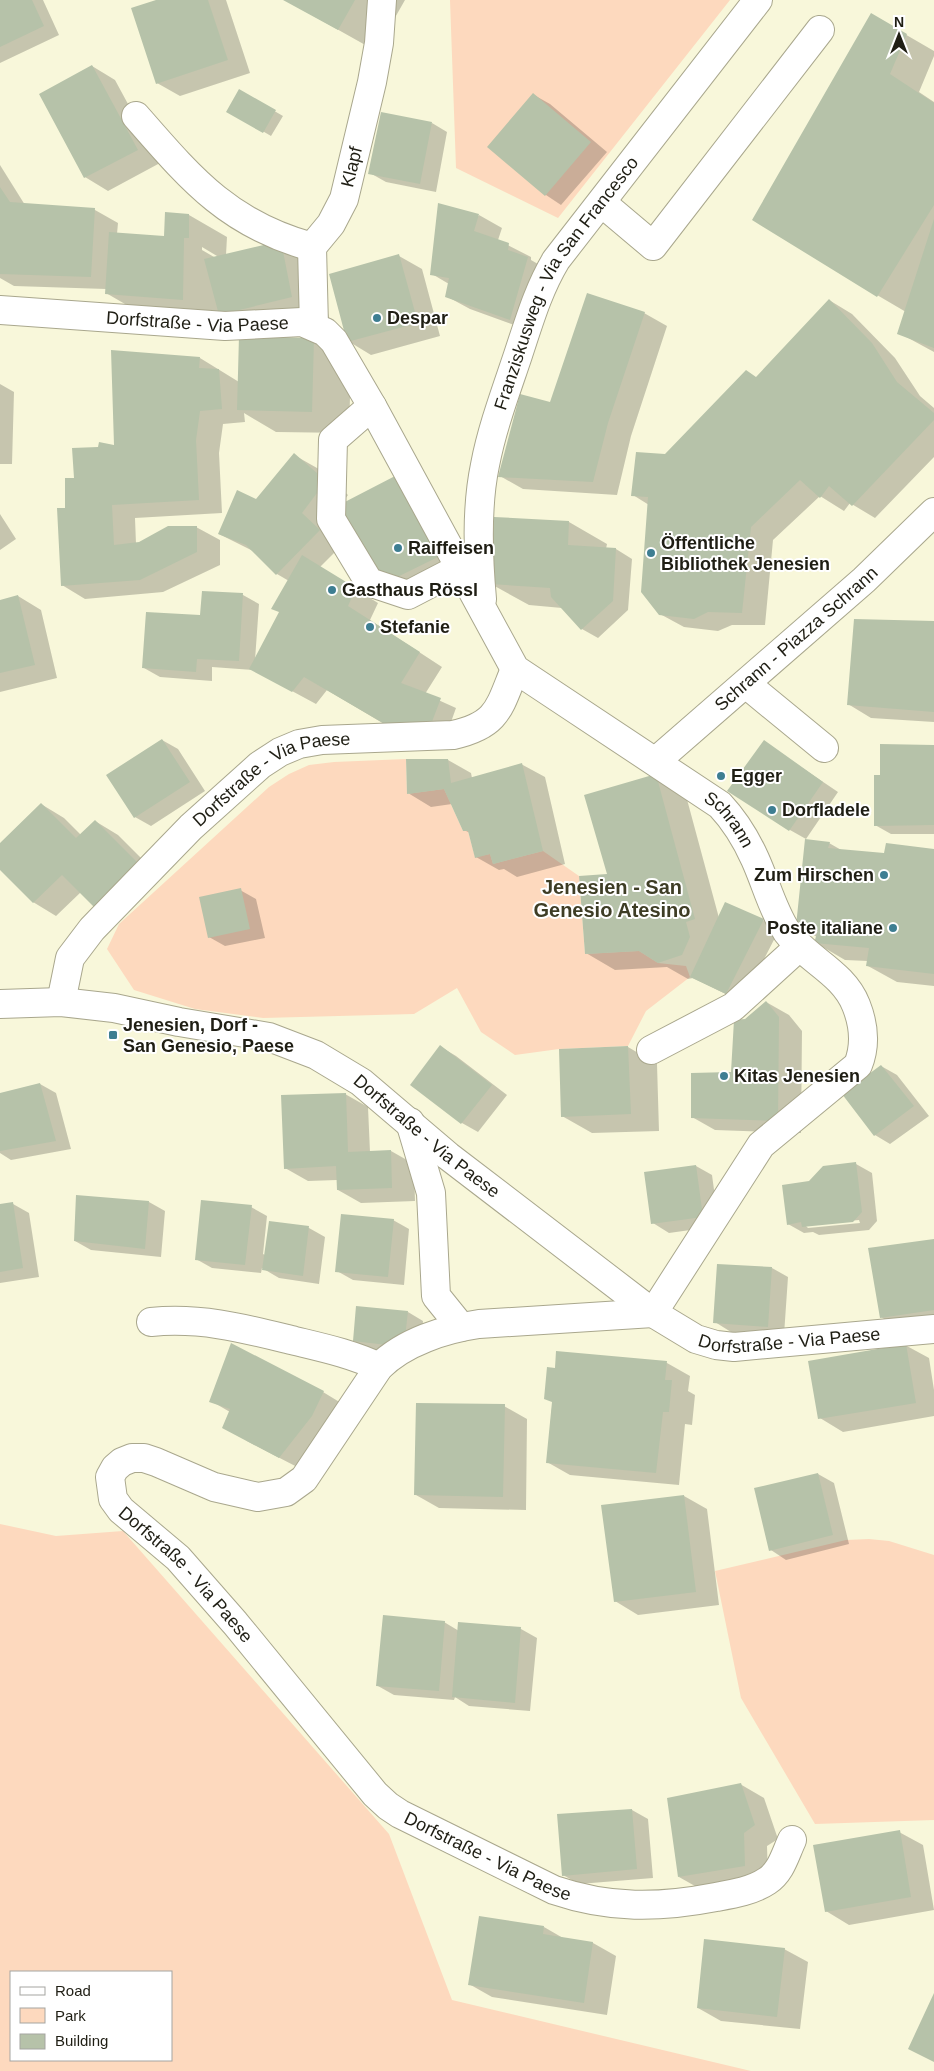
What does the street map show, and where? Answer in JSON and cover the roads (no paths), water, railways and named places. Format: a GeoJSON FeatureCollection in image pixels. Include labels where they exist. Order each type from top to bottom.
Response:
{"type":"FeatureCollection","features":[{"type":"Feature","properties":{"kind":"street","name":"Klapf"},"geometry":{"type":"LineString","coordinates":[[312,247],[331,224],[344,199],[372,82],[379,43],[382,0]]}},
{"type":"Feature","properties":{"kind":"street","name":"Franziskusweg - Via San Francesco"},"geometry":{"type":"LineString","coordinates":[[482,608],[479,562],[481,492],[485,464],[500,410],[540,289],[556,260],[758,0]]}},
{"type":"Feature","properties":{"kind":"street"},"geometry":{"type":"LineString","coordinates":[[602,203],[653,246],[820,30]]}},
{"type":"Feature","properties":{"kind":"street"},"geometry":{"type":"LineString","coordinates":[[136,116],[200,187],[221,203],[260,228],[287,240],[312,247],[314,326]]}},
{"type":"Feature","properties":{"kind":"street","name":"Dorfstraße - Via Paese"},"geometry":{"type":"LineString","coordinates":[[0,310],[225,326],[256,326],[291,321],[314,326],[334,341],[372,406],[515,669],[500,708],[489,722],[473,731],[453,735],[322,740],[299,744],[280,752],[260,765],[191,827],[92,929],[70,958],[61,1002],[114,1008],[179,1022],[269,1037],[316,1056],[361,1082],[448,1156],[653,1313],[696,1339],[716,1345],[734,1347],[934,1329]]}},
{"type":"Feature","properties":{"kind":"street"},"geometry":{"type":"LineString","coordinates":[[372,406],[333,440],[331,519],[369,582],[408,595],[460,568]]}},
{"type":"Feature","properties":{"kind":"street","name":"Schrann - Piazza Schrann"},"geometry":{"type":"LineString","coordinates":[[656,761],[864,580],[934,512]]}},
{"type":"Feature","properties":{"kind":"street","name":"Schrann"},"geometry":{"type":"LineString","coordinates":[[515,669],[720,805],[733,819],[755,859],[778,915],[799,947],[831,971],[847,988],[858,1013],[863,1038],[862,1054],[858,1065],[761,1145],[653,1313]]}},
{"type":"Feature","properties":{"kind":"street"},"geometry":{"type":"LineString","coordinates":[[746,684],[824,748]]}},
{"type":"Feature","properties":{"kind":"street"},"geometry":{"type":"LineString","coordinates":[[652,1050],[733,1007],[799,947]]}},
{"type":"Feature","properties":{"kind":"street"},"geometry":{"type":"LineString","coordinates":[[0,1004],[61,1002]]}},
{"type":"Feature","properties":{"kind":"street"},"geometry":{"type":"LineString","coordinates":[[410,1122],[431,1193],[436,1296],[461,1326]]}},
{"type":"Feature","properties":{"kind":"street","name":"Dorfstraße - Via Paese"},"geometry":{"type":"LineString","coordinates":[[653,1313],[461,1326],[418,1342],[389,1357],[379,1367],[304,1479],[286,1492],[258,1497],[214,1487],[144,1458],[132,1458],[122,1462],[115,1468],[110,1477],[113,1499],[121,1510],[178,1558],[235,1623],[375,1794],[400,1814],[554,1890],[580,1898],[624,1905],[682,1904],[734,1894],[753,1888],[767,1881],[779,1869],[792,1840]]}},
{"type":"Feature","properties":{"kind":"street"},"geometry":{"type":"LineString","coordinates":[[151,1322],[185,1320],[231,1326],[358,1357],[379,1367]]}},
{"type":"Feature","properties":{"kind":"place","name":"Despar"},"geometry":{"type":"Point","coordinates":[377,318]}},
{"type":"Feature","properties":{"kind":"place","name":"Raiffeisen"},"geometry":{"type":"Point","coordinates":[398,548]}},
{"type":"Feature","properties":{"kind":"place","name":"Öffentliche Bibliothek Jenesien"},"geometry":{"type":"Point","coordinates":[651,553]}},
{"type":"Feature","properties":{"kind":"place","name":"Gasthaus Rössl"},"geometry":{"type":"Point","coordinates":[332,590]}},
{"type":"Feature","properties":{"kind":"place","name":"Stefanie"},"geometry":{"type":"Point","coordinates":[370,627]}},
{"type":"Feature","properties":{"kind":"place","name":"Egger"},"geometry":{"type":"Point","coordinates":[721,776]}},
{"type":"Feature","properties":{"kind":"place","name":"Dorfladele"},"geometry":{"type":"Point","coordinates":[772,810]}},
{"type":"Feature","properties":{"kind":"place","name":"Zum Hirschen"},"geometry":{"type":"Point","coordinates":[884,875]}},
{"type":"Feature","properties":{"kind":"place","name":"Poste italiane"},"geometry":{"type":"Point","coordinates":[893,928]}},
{"type":"Feature","properties":{"kind":"place","name":"Jenesien, Dorf - San Genesio, Paese"},"geometry":{"type":"Point","coordinates":[113,1035]}},
{"type":"Feature","properties":{"kind":"place","name":"Kitas Jenesien"},"geometry":{"type":"Point","coordinates":[724,1076]}},
{"type":"Feature","properties":{"kind":"district","name":"Jenesien - San Genesio Atesino"},"geometry":{"type":"Point","coordinates":[612,898]}}]}
